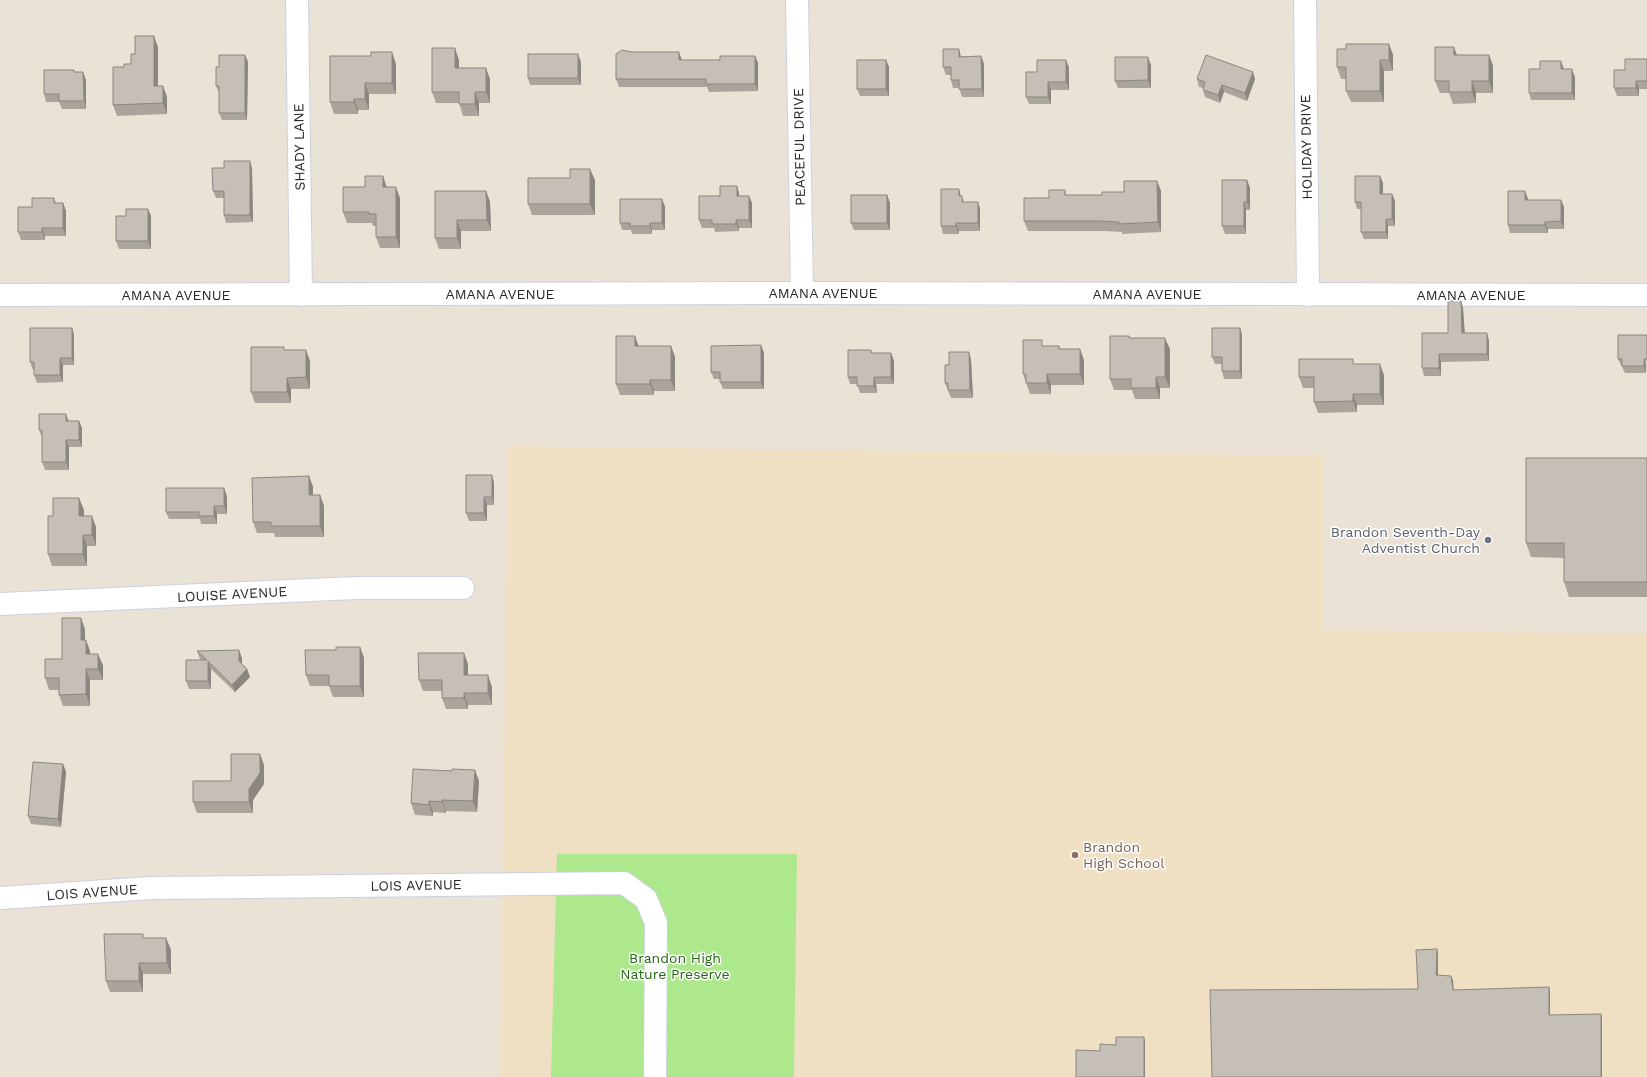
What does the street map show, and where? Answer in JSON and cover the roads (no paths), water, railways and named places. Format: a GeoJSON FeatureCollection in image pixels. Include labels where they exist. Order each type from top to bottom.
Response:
{"type":"FeatureCollection","features":[{"type":"Feature","properties":{"kind":"street","name":"SHADY LANE"},"geometry":{"type":"LineString","coordinates":[[297,0],[301,295]]}},
{"type":"Feature","properties":{"kind":"street","name":"PEACEFUL DRIVE"},"geometry":{"type":"LineString","coordinates":[[797,0],[802,293]]}},
{"type":"Feature","properties":{"kind":"street","name":"HOLIDAY DRIVE"},"geometry":{"type":"LineString","coordinates":[[1305,0],[1308,295]]}},
{"type":"Feature","properties":{"kind":"street","name":"AMANA AVENUE"},"geometry":{"type":"LineString","coordinates":[[0,295],[802,293],[1647,295]]}},
{"type":"Feature","properties":{"kind":"street","name":"LOUISE AVENUE"},"geometry":{"type":"LineString","coordinates":[[0,604],[356,588],[464,588]]}},
{"type":"Feature","properties":{"kind":"street","name":"LOIS AVENUE"},"geometry":{"type":"LineString","coordinates":[[0,898],[151,888],[624,883],[646,899],[656,923],[654,1077]]}},
{"type":"Feature","properties":{"kind":"place","name":"Brandon Seventh-Day Adventist Church"},"geometry":{"type":"Point","coordinates":[1488,540]}},
{"type":"Feature","properties":{"kind":"place","name":"Brandon High School"},"geometry":{"type":"Point","coordinates":[1075,855]}},
{"type":"Feature","properties":{"kind":"park label","name":"Brandon High Nature Preserve"},"geometry":{"type":"Point","coordinates":[675,966]}}]}
